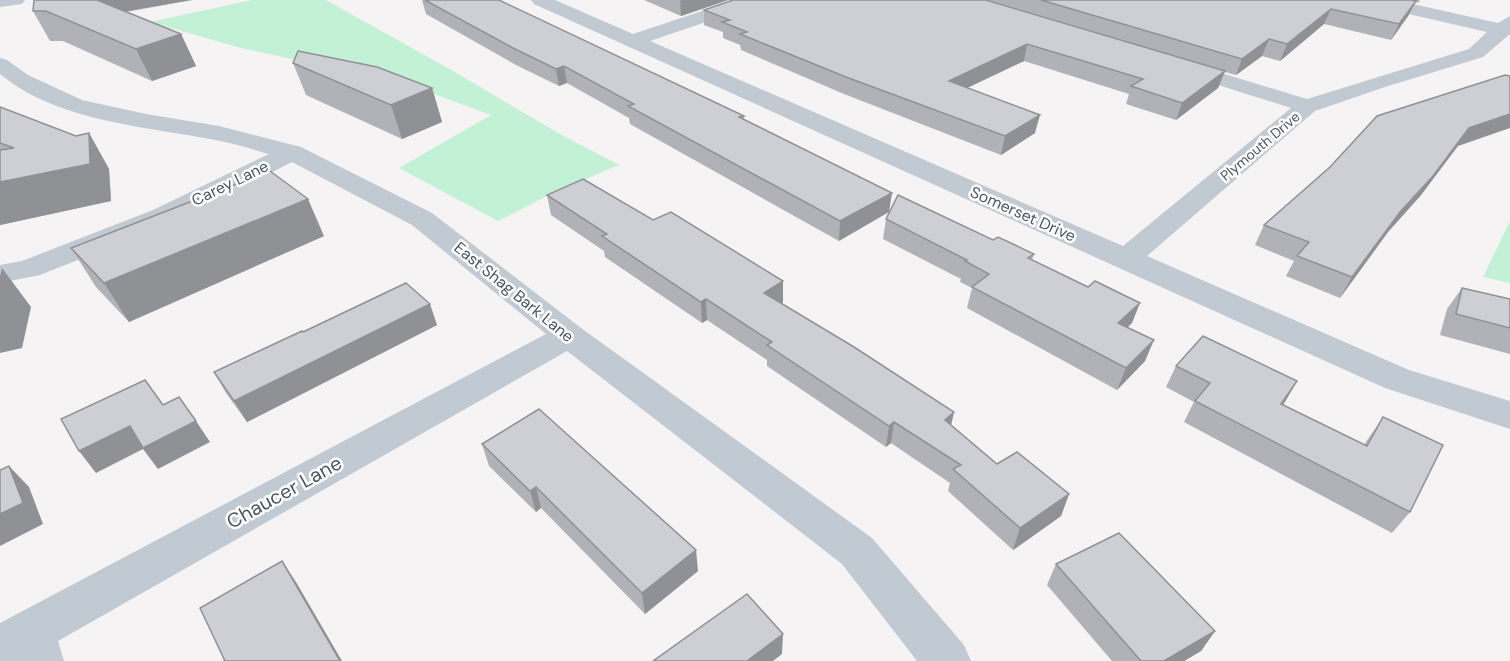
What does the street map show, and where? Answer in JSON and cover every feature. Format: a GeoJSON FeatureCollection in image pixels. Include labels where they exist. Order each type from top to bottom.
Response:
{"type":"FeatureCollection","features":[{"type":"Feature","properties":{"kind":"street"},"geometry":{"type":"LineString","coordinates":[[0,2],[16,0]]}},
{"type":"Feature","properties":{"kind":"street","name":"Somerset Drive"},"geometry":{"type":"LineString","coordinates":[[540,0],[1397,379],[1510,415]]}},
{"type":"Feature","properties":{"kind":"street"},"geometry":{"type":"LineString","coordinates":[[634,40],[753,0]]}},
{"type":"Feature","properties":{"kind":"street"},"geometry":{"type":"LineString","coordinates":[[1371,0],[1506,26]]}},
{"type":"Feature","properties":{"kind":"street","name":"Plymouth Drive"},"geometry":{"type":"LineString","coordinates":[[1125,260],[1307,106],[1377,82],[1476,53],[1506,26]]}},
{"type":"Feature","properties":{"kind":"street"},"geometry":{"type":"LineString","coordinates":[[1162,62],[1307,106]]}},
{"type":"Feature","properties":{"kind":"street","name":"East Shag Bark Lane"},"geometry":{"type":"LineString","coordinates":[[0,64],[20,80],[75,105],[146,121],[219,133],[292,152],[422,219],[569,336],[857,551],[947,661]]}},
{"type":"Feature","properties":{"kind":"street","name":"Carey Lane"},"geometry":{"type":"LineString","coordinates":[[0,274],[28,269],[163,216],[292,152]]}},
{"type":"Feature","properties":{"kind":"street","name":"Chaucer Lane"},"geometry":{"type":"LineString","coordinates":[[24,646],[569,336]]}},
{"type":"Feature","properties":{"kind":"green space"},"geometry":{"type":"Polygon","coordinates":[[[252,0],[326,0],[558,133],[619,165],[557,191],[498,221],[399,168],[491,115],[407,84],[241,48],[150,22],[252,0]]]}},
{"type":"Feature","properties":{"kind":"green space"},"geometry":{"type":"Polygon","coordinates":[[[1510,221],[1510,283],[1483,277],[1510,221]]]}},
{"type":"Feature","properties":{"kind":"building"},"geometry":{"type":"Polygon","coordinates":[[[34,0],[97,0],[181,34],[136,49],[46,11],[33,11],[34,0]]]}},
{"type":"Feature","properties":{"kind":"building"},"geometry":{"type":"Polygon","coordinates":[[[425,0],[499,0],[744,116],[739,117],[892,193],[840,221],[628,106],[634,104],[564,66],[556,69],[425,0]]]}},
{"type":"Feature","properties":{"kind":"building"},"geometry":{"type":"Polygon","coordinates":[[[733,0],[986,0],[1225,71],[1182,103],[1131,86],[1143,79],[1027,44],[949,81],[1040,115],[1005,136],[846,77],[740,34],[747,32],[722,22],[730,20],[704,10],[733,0]]]}},
{"type":"Feature","properties":{"kind":"building"},"geometry":{"type":"Polygon","coordinates":[[[1041,0],[1416,1],[1399,24],[1331,9],[1287,44],[1269,39],[1242,59],[1041,0]]]}},
{"type":"Feature","properties":{"kind":"building"},"geometry":{"type":"Polygon","coordinates":[[[298,51],[377,67],[432,88],[391,105],[293,63],[298,51]]]}},
{"type":"Feature","properties":{"kind":"building"},"geometry":{"type":"Polygon","coordinates":[[[1505,75],[1510,76],[1510,114],[1469,128],[1433,176],[1400,212],[1352,277],[1297,256],[1309,242],[1264,225],[1330,167],[1377,116],[1505,75]]]}},
{"type":"Feature","properties":{"kind":"building"},"geometry":{"type":"Polygon","coordinates":[[[0,107],[76,136],[89,133],[90,164],[0,182],[0,150],[14,148],[0,143],[0,107]]]}},
{"type":"Feature","properties":{"kind":"building"},"geometry":{"type":"Polygon","coordinates":[[[270,171],[308,199],[104,283],[71,248],[270,171]]]}},
{"type":"Feature","properties":{"kind":"building"},"geometry":{"type":"Polygon","coordinates":[[[583,179],[653,220],[671,212],[783,281],[764,293],[854,347],[954,412],[945,420],[997,464],[1017,452],[1069,494],[1020,528],[953,469],[961,465],[894,422],[889,426],[767,345],[772,342],[706,299],[701,302],[602,236],[607,234],[547,195],[583,179]]]}},
{"type":"Feature","properties":{"kind":"building"},"geometry":{"type":"Polygon","coordinates":[[[898,195],[993,240],[998,237],[1034,254],[1028,258],[1088,287],[1095,281],[1140,303],[1118,323],[1154,340],[1126,368],[972,287],[989,274],[965,261],[967,260],[886,219],[898,195]]]}},
{"type":"Feature","properties":{"kind":"building"},"geometry":{"type":"Polygon","coordinates":[[[406,283],[430,304],[234,401],[214,372],[303,332],[406,283]]]}},
{"type":"Feature","properties":{"kind":"building"},"geometry":{"type":"Polygon","coordinates":[[[1462,288],[1510,299],[1510,328],[1456,314],[1462,288]]]}},
{"type":"Feature","properties":{"kind":"building"},"geometry":{"type":"Polygon","coordinates":[[[1203,336],[1297,381],[1281,404],[1367,446],[1383,417],[1443,445],[1410,512],[1195,401],[1210,383],[1176,366],[1203,336]]]}},
{"type":"Feature","properties":{"kind":"building"},"geometry":{"type":"Polygon","coordinates":[[[145,380],[163,405],[179,397],[196,421],[143,448],[130,426],[79,451],[61,419],[145,380]]]}},
{"type":"Feature","properties":{"kind":"building"},"geometry":{"type":"Polygon","coordinates":[[[539,409],[696,550],[642,593],[536,487],[530,491],[482,444],[539,409]]]}},
{"type":"Feature","properties":{"kind":"building"},"geometry":{"type":"Polygon","coordinates":[[[9,466],[23,503],[0,514],[0,470],[9,466]]]}},
{"type":"Feature","properties":{"kind":"building"},"geometry":{"type":"Polygon","coordinates":[[[1119,533],[1215,631],[1164,661],[1141,661],[1056,564],[1119,533]]]}},
{"type":"Feature","properties":{"kind":"building"},"geometry":{"type":"Polygon","coordinates":[[[282,561],[340,661],[225,661],[200,608],[282,561]]]}},
{"type":"Feature","properties":{"kind":"building"},"geometry":{"type":"Polygon","coordinates":[[[747,594],[783,634],[747,661],[653,661],[747,594]]]}}]}
